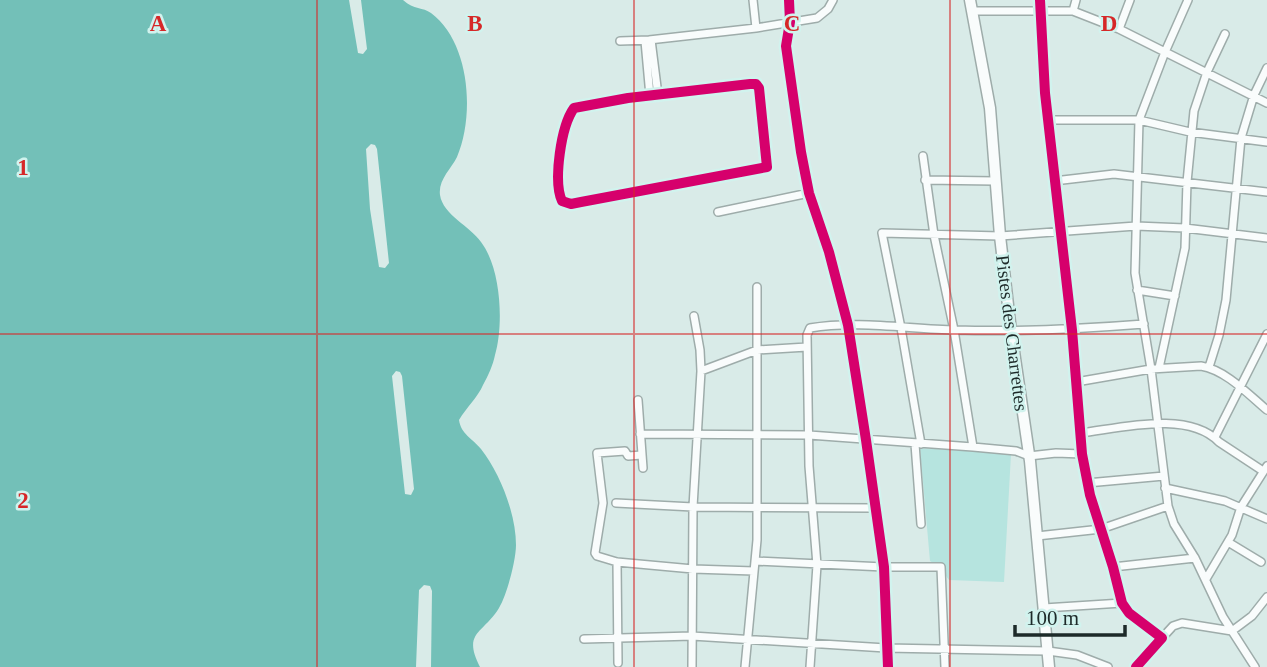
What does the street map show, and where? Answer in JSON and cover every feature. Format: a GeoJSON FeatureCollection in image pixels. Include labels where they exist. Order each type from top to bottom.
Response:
{"type":"FeatureCollection","features":[{"type":"Feature","properties":{"kind":"main road","name":"Pistes des Charrettes"},"geometry":{"type":"LineString","coordinates":[[972,6],[990,108],[1000,236],[1029,456],[1049,667]]}},
{"type":"Feature","properties":{"kind":"street"},"geometry":{"type":"LineString","coordinates":[[753,0],[756,28]]}},
{"type":"Feature","properties":{"kind":"street"},"geometry":{"type":"LineString","coordinates":[[789,0],[787,56],[809,193],[829,252],[848,325],[866,440],[884,567],[888,667]]}},
{"type":"Feature","properties":{"kind":"street"},"geometry":{"type":"LineString","coordinates":[[620,41],[756,28],[817,18],[828,9],[833,0]]}},
{"type":"Feature","properties":{"kind":"street"},"geometry":{"type":"LineString","coordinates":[[1040,0],[1048,120],[1087,483],[1122,603],[1129,613],[1162,638]]}},
{"type":"Feature","properties":{"kind":"street"},"geometry":{"type":"LineString","coordinates":[[1073,11],[1076,0]]}},
{"type":"Feature","properties":{"kind":"street"},"geometry":{"type":"LineString","coordinates":[[1119,29],[1130,0]]}},
{"type":"Feature","properties":{"kind":"street"},"geometry":{"type":"LineString","coordinates":[[1185,1],[1139,120],[1134,257],[1137,290],[1155,368],[1158,423],[1168,506],[1174,524],[1195,558],[1232,631],[1255,667]]}},
{"type":"Feature","properties":{"kind":"street"},"geometry":{"type":"LineString","coordinates":[[972,6],[1073,11],[1119,29],[1267,103]]}},
{"type":"Feature","properties":{"kind":"street"},"geometry":{"type":"LineString","coordinates":[[1155,368],[1185,248],[1190,132],[1197,99],[1225,34]]}},
{"type":"Feature","properties":{"kind":"street"},"geometry":{"type":"LineString","coordinates":[[648,40],[654,96]]}},
{"type":"Feature","properties":{"kind":"street"},"geometry":{"type":"LineString","coordinates":[[1209,367],[1224,316],[1241,138],[1254,95],[1267,68]]}},
{"type":"Feature","properties":{"kind":"street"},"geometry":{"type":"LineString","coordinates":[[756,84],[759,88],[767,167],[564,203],[558,189],[559,168],[568,117],[574,108],[579,105],[654,96],[756,84]]}},
{"type":"Feature","properties":{"kind":"street"},"geometry":{"type":"LineString","coordinates":[[1048,120],[1139,120],[1190,132],[1267,142]]}},
{"type":"Feature","properties":{"kind":"street"},"geometry":{"type":"LineString","coordinates":[[923,156],[934,235],[954,330],[973,447]]}},
{"type":"Feature","properties":{"kind":"street"},"geometry":{"type":"LineString","coordinates":[[1054,181],[1114,174],[1267,192]]}},
{"type":"Feature","properties":{"kind":"street"},"geometry":{"type":"LineString","coordinates":[[925,180],[995,181]]}},
{"type":"Feature","properties":{"kind":"street"},"geometry":{"type":"LineString","coordinates":[[718,212],[809,193]]}},
{"type":"Feature","properties":{"kind":"street"},"geometry":{"type":"LineString","coordinates":[[921,524],[918,444],[901,328],[881,233],[1000,236],[1136,226],[1185,228],[1267,238]]}},
{"type":"Feature","properties":{"kind":"street"},"geometry":{"type":"LineString","coordinates":[[745,667],[757,507],[757,287]]}},
{"type":"Feature","properties":{"kind":"street"},"geometry":{"type":"LineString","coordinates":[[1137,290],[1174,296]]}},
{"type":"Feature","properties":{"kind":"street"},"geometry":{"type":"LineString","coordinates":[[692,667],[694,507],[701,371],[694,316]]}},
{"type":"Feature","properties":{"kind":"street"},"geometry":{"type":"LineString","coordinates":[[810,667],[817,565],[809,435],[807,335],[810,328],[848,325],[1011,331],[1072,330],[1144,324]]}},
{"type":"Feature","properties":{"kind":"street"},"geometry":{"type":"LineString","coordinates":[[1215,437],[1266,340]]}},
{"type":"Feature","properties":{"kind":"street"},"geometry":{"type":"LineString","coordinates":[[701,371],[757,350],[807,346]]}},
{"type":"Feature","properties":{"kind":"street"},"geometry":{"type":"LineString","coordinates":[[1076,382],[1155,368],[1209,367],[1267,410]]}},
{"type":"Feature","properties":{"kind":"street"},"geometry":{"type":"LineString","coordinates":[[638,400],[643,468]]}},
{"type":"Feature","properties":{"kind":"street"},"geometry":{"type":"LineString","coordinates":[[1081,433],[1158,423],[1202,430],[1265,468],[1241,507],[1228,542],[1206,579]]}},
{"type":"Feature","properties":{"kind":"street"},"geometry":{"type":"LineString","coordinates":[[640,434],[809,435],[1016,451],[1029,456],[1082,454]]}},
{"type":"Feature","properties":{"kind":"street"},"geometry":{"type":"LineString","coordinates":[[642,455],[628,456],[625,451],[597,454],[603,503],[595,553],[603,559],[617,562],[754,571]]}},
{"type":"Feature","properties":{"kind":"street"},"geometry":{"type":"LineString","coordinates":[[1087,483],[1164,476]]}},
{"type":"Feature","properties":{"kind":"street"},"geometry":{"type":"LineString","coordinates":[[1165,488],[1225,501],[1267,519]]}},
{"type":"Feature","properties":{"kind":"street"},"geometry":{"type":"LineString","coordinates":[[616,503],[694,507],[875,508]]}},
{"type":"Feature","properties":{"kind":"street"},"geometry":{"type":"LineString","coordinates":[[1037,536],[1101,529],[1168,506]]}},
{"type":"Feature","properties":{"kind":"street"},"geometry":{"type":"LineString","coordinates":[[1228,542],[1261,562]]}},
{"type":"Feature","properties":{"kind":"street"},"geometry":{"type":"LineString","coordinates":[[1113,568],[1195,558]]}},
{"type":"Feature","properties":{"kind":"street"},"geometry":{"type":"LineString","coordinates":[[755,561],[940,568],[945,667]]}},
{"type":"Feature","properties":{"kind":"street"},"geometry":{"type":"LineString","coordinates":[[617,562],[618,663]]}},
{"type":"Feature","properties":{"kind":"street"},"geometry":{"type":"LineString","coordinates":[[1136,667],[1173,626],[1182,623],[1232,631],[1252,616],[1266,599]]}},
{"type":"Feature","properties":{"kind":"street"},"geometry":{"type":"LineString","coordinates":[[1044,608],[1122,603]]}},
{"type":"Feature","properties":{"kind":"street"},"geometry":{"type":"LineString","coordinates":[[584,639],[692,636],[886,648],[1048,651],[1077,656],[1108,667]]}},
{"type":"Feature","properties":{"kind":"shaded area"},"geometry":{"type":"Polygon","coordinates":[[[0,0],[403,0],[431,13],[444,26],[461,60],[467,101],[463,140],[457,157],[443,180],[440,195],[446,209],[476,236],[488,253],[497,281],[500,312],[498,342],[492,367],[481,389],[459,420],[464,432],[488,459],[500,482],[510,507],[516,545],[502,602],[474,640],[473,647],[480,667],[0,667],[0,0]]]}},
{"type":"Feature","properties":{"kind":"shaded area"},"geometry":{"type":"Polygon","coordinates":[[[920,448],[1011,454],[1004,582],[949,580],[939,566],[930,561],[920,448]]]}},
{"type":"Feature","properties":{"kind":"pier"},"geometry":{"type":"Polygon","coordinates":[[[349,0],[361,0],[367,49],[363,54],[358,53],[349,0]]]}},
{"type":"Feature","properties":{"kind":"pier"},"geometry":{"type":"Polygon","coordinates":[[[371,144],[377,149],[389,263],[385,268],[379,267],[370,209],[366,149],[371,144]]]}},
{"type":"Feature","properties":{"kind":"pier"},"geometry":{"type":"Polygon","coordinates":[[[396,371],[402,376],[414,489],[411,495],[405,494],[392,376],[396,371]]]}},
{"type":"Feature","properties":{"kind":"pier"},"geometry":{"type":"Polygon","coordinates":[[[424,585],[430,586],[432,591],[431,667],[416,667],[419,590],[424,585]]]}},
{"type":"Feature","properties":{"kind":"cycle path"},"geometry":{"type":"LineString","coordinates":[[789,0],[790,22],[786,46],[801,152],[809,193],[829,252],[848,325],[866,440],[884,567],[888,667]]}},
{"type":"Feature","properties":{"kind":"cycle path"},"geometry":{"type":"LineString","coordinates":[[1040,0],[1045,93],[1072,330],[1082,454],[1090,495],[1122,603],[1129,613],[1162,638],[1136,667]]}},
{"type":"Feature","properties":{"kind":"cycle path"},"geometry":{"type":"LineString","coordinates":[[750,84],[756,84],[759,88],[767,167],[571,204],[562,201],[558,168],[565,127],[574,108],[628,98],[750,84]]}}]}
